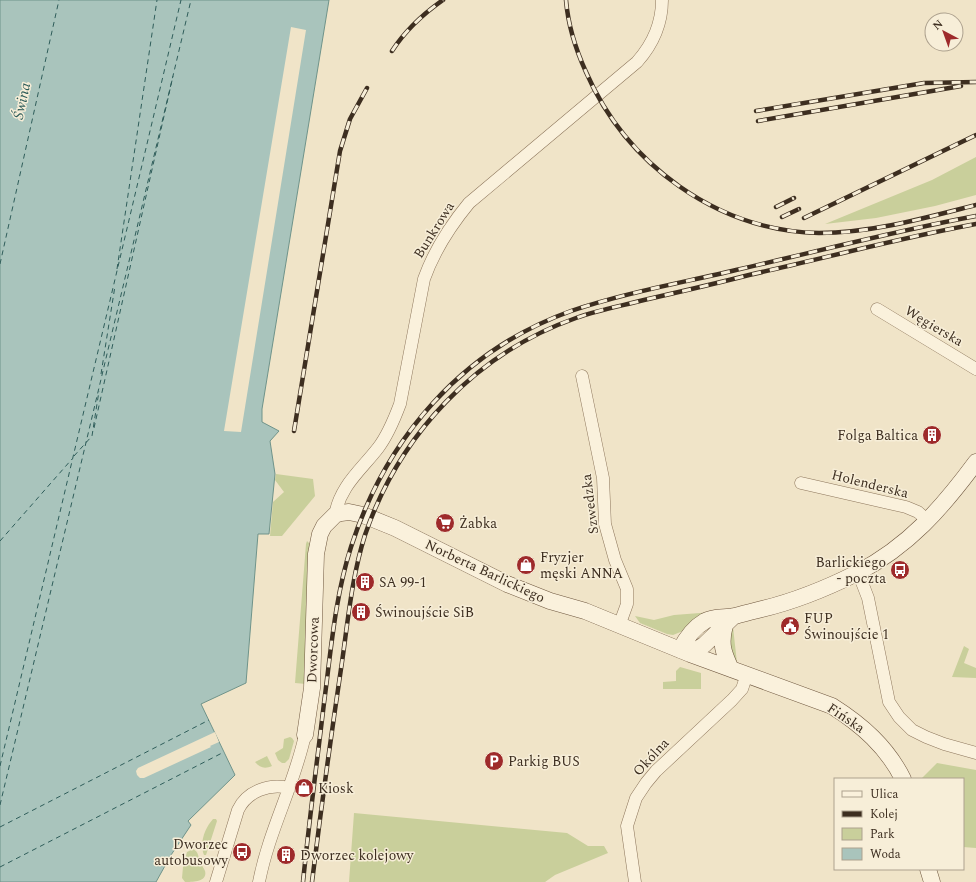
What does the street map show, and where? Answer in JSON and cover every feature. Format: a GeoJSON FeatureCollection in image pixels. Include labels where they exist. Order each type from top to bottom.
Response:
{"type":"FeatureCollection","features":[{"type":"Feature","properties":{"kind":"street","name":"Bunkrowa"},"geometry":{"type":"LineString","coordinates":[[334,515],[336,505],[346,485],[377,449],[393,423],[400,404],[424,279],[429,264],[455,220],[469,203],[637,62],[645,53],[656,33],[660,20],[662,0]]}},
{"type":"Feature","properties":{"kind":"street","name":"Węgierska"},"geometry":{"type":"LineString","coordinates":[[877,309],[976,369]]}},
{"type":"Feature","properties":{"kind":"street","name":"Szwedzka"},"geometry":{"type":"LineString","coordinates":[[582,376],[603,478],[605,524],[615,560],[627,589],[627,604],[619,626]]}},
{"type":"Feature","properties":{"kind":"street"},"geometry":{"type":"LineString","coordinates":[[685,652],[693,630],[702,622],[707,620],[729,621],[809,595],[858,572],[906,540],[928,521],[953,493],[976,462]]}},
{"type":"Feature","properties":{"kind":"street","name":"Holenderska"},"geometry":{"type":"LineString","coordinates":[[801,483],[906,507],[918,512],[928,521]]}},
{"type":"Feature","properties":{"kind":"street","name":"Norberta Barlickiego"},"geometry":{"type":"LineString","coordinates":[[334,515],[349,512],[372,518],[507,584],[550,601],[585,611],[685,652],[747,674]]}},
{"type":"Feature","properties":{"kind":"street","name":"Dworcowa"},"geometry":{"type":"LineString","coordinates":[[259,882],[263,861],[289,788],[305,735],[312,688],[316,554],[320,534],[324,526],[334,515]]}},
{"type":"Feature","properties":{"kind":"street"},"geometry":{"type":"LineString","coordinates":[[858,572],[868,598],[889,702],[898,717],[912,730],[926,737],[976,753]]}},
{"type":"Feature","properties":{"kind":"street"},"geometry":{"type":"LineString","coordinates":[[729,621],[722,637],[722,648],[731,669]]}},
{"type":"Feature","properties":{"kind":"street","name":"Fińska"},"geometry":{"type":"LineString","coordinates":[[747,674],[832,706],[851,718],[871,735],[883,748],[902,778]]}},
{"type":"Feature","properties":{"kind":"street","name":"Okólna"},"geometry":{"type":"LineString","coordinates":[[635,882],[627,826],[636,798],[656,771],[742,689],[747,674]]}},
{"type":"Feature","properties":{"kind":"street"},"geometry":{"type":"LineString","coordinates":[[216,882],[238,810],[242,802],[256,791],[282,786],[289,788]]}},
{"type":"Feature","properties":{"kind":"street"},"geometry":{"type":"LineString","coordinates":[[928,870],[932,882]]}},
{"type":"Feature","properties":{"kind":"green space"},"geometry":{"type":"Polygon","coordinates":[[[976,157],[976,195],[935,206],[876,218],[825,224],[932,180],[976,157]]]}},
{"type":"Feature","properties":{"kind":"green space"},"geometry":{"type":"Polygon","coordinates":[[[276,474],[313,479],[315,496],[282,536],[270,536],[273,502],[284,492],[275,480],[276,474]]]}},
{"type":"Feature","properties":{"kind":"green space"},"geometry":{"type":"Polygon","coordinates":[[[307,541],[310,544],[306,684],[295,683],[307,541]]]}},
{"type":"Feature","properties":{"kind":"green space"},"geometry":{"type":"Polygon","coordinates":[[[713,612],[683,631],[673,635],[640,623],[635,616],[654,620],[674,615],[713,612]]]}},
{"type":"Feature","properties":{"kind":"green space"},"geometry":{"type":"Polygon","coordinates":[[[733,627],[737,663],[734,660],[727,642],[733,627]]]}},
{"type":"Feature","properties":{"kind":"green space"},"geometry":{"type":"Polygon","coordinates":[[[964,646],[969,649],[964,663],[976,668],[976,678],[952,677],[964,646]]]}},
{"type":"Feature","properties":{"kind":"green space"},"geometry":{"type":"Polygon","coordinates":[[[680,667],[701,673],[701,689],[663,689],[663,682],[676,681],[676,671],[680,667]]]}},
{"type":"Feature","properties":{"kind":"green space"},"geometry":{"type":"Polygon","coordinates":[[[290,737],[294,741],[289,759],[285,763],[282,763],[278,760],[275,753],[283,748],[284,739],[290,737]]]}},
{"type":"Feature","properties":{"kind":"green space"},"geometry":{"type":"Polygon","coordinates":[[[267,756],[272,766],[263,767],[259,766],[255,762],[267,756]]]}},
{"type":"Feature","properties":{"kind":"green space"},"geometry":{"type":"Polygon","coordinates":[[[937,763],[976,770],[976,848],[964,847],[964,778],[922,778],[937,763]]]}},
{"type":"Feature","properties":{"kind":"green space"},"geometry":{"type":"Polygon","coordinates":[[[354,813],[567,833],[588,846],[604,846],[608,853],[555,875],[545,882],[349,882],[354,813]]]}},
{"type":"Feature","properties":{"kind":"green space"},"geometry":{"type":"Polygon","coordinates":[[[213,819],[216,819],[217,821],[206,855],[204,855],[202,846],[204,836],[213,819]]]}},
{"type":"Feature","properties":{"kind":"green space"},"geometry":{"type":"Polygon","coordinates":[[[193,849],[197,853],[200,863],[205,871],[205,875],[199,881],[185,882],[182,878],[183,867],[187,852],[193,849]]]}},
{"type":"Feature","properties":{"kind":"water","name":"Świna"},"geometry":{"type":"Polygon","coordinates":[[[0,0],[329,0],[262,409],[262,422],[279,431],[270,441],[275,474],[269,534],[258,534],[246,683],[201,704],[235,775],[188,821],[191,825],[171,855],[156,882],[0,882],[0,0]]]}},
{"type":"Feature","properties":{"kind":"pier"},"geometry":{"type":"Polygon","coordinates":[[[291,27],[306,30],[241,432],[224,431],[291,27]]]}},
{"type":"Feature","properties":{"kind":"pier"},"geometry":{"type":"Polygon","coordinates":[[[215,732],[219,742],[210,746],[211,747],[144,778],[140,778],[137,775],[136,771],[138,768],[215,732]]]}},
{"type":"Feature","properties":{"kind":"ferry route"},"geometry":{"type":"LineString","coordinates":[[0,264],[59,0]]}},
{"type":"Feature","properties":{"kind":"ferry route"},"geometry":{"type":"LineString","coordinates":[[117,269],[157,0]]}},
{"type":"Feature","properties":{"kind":"ferry route"},"geometry":{"type":"LineString","coordinates":[[0,766],[181,0]]}},
{"type":"Feature","properties":{"kind":"ferry route"},"geometry":{"type":"LineString","coordinates":[[0,805],[191,0]]}},
{"type":"Feature","properties":{"kind":"ferry route"},"geometry":{"type":"LineString","coordinates":[[94,428],[173,76]]}},
{"type":"Feature","properties":{"kind":"ferry route"},"geometry":{"type":"LineString","coordinates":[[101,374],[115,286]]}},
{"type":"Feature","properties":{"kind":"ferry route"},"geometry":{"type":"LineString","coordinates":[[74,456],[92,436],[99,391]]}},
{"type":"Feature","properties":{"kind":"ferry route"},"geometry":{"type":"LineString","coordinates":[[0,541],[72,459]]}},
{"type":"Feature","properties":{"kind":"ferry route"},"geometry":{"type":"LineString","coordinates":[[0,827],[209,720]]}},
{"type":"Feature","properties":{"kind":"ferry route"},"geometry":{"type":"LineString","coordinates":[[0,867],[224,752]]}},
{"type":"Feature","properties":{"kind":"railway"},"geometry":{"type":"LineString","coordinates":[[392,51],[415,23],[443,0]]}},
{"type":"Feature","properties":{"kind":"railway"},"geometry":{"type":"LineString","coordinates":[[566,0],[573,37],[579,55],[603,105],[625,136],[650,163],[679,186],[711,205],[745,220],[781,229],[819,233],[879,228],[918,220],[976,205]]}},
{"type":"Feature","properties":{"kind":"railway"},"geometry":{"type":"LineString","coordinates":[[756,111],[924,83],[976,82]]}},
{"type":"Feature","properties":{"kind":"railway"},"geometry":{"type":"LineString","coordinates":[[758,121],[961,86]]}},
{"type":"Feature","properties":{"kind":"railway"},"geometry":{"type":"LineString","coordinates":[[294,431],[340,151],[350,119],[367,88]]}},
{"type":"Feature","properties":{"kind":"railway"},"geometry":{"type":"LineString","coordinates":[[804,218],[976,135]]}},
{"type":"Feature","properties":{"kind":"railway"},"geometry":{"type":"LineString","coordinates":[[776,207],[794,198]]}},
{"type":"Feature","properties":{"kind":"railway"},"geometry":{"type":"LineString","coordinates":[[782,217],[799,209]]}},
{"type":"Feature","properties":{"kind":"railway"},"geometry":{"type":"LineString","coordinates":[[303,882],[331,644],[337,604],[351,547],[366,507],[385,470],[407,435],[433,403],[463,374],[496,349],[532,328],[571,311],[611,299],[653,289],[885,235],[976,216]]}},
{"type":"Feature","properties":{"kind":"railway"},"geometry":{"type":"LineString","coordinates":[[312,882],[348,614],[357,566],[365,535],[380,498],[398,464],[420,432],[446,402],[474,376],[506,353],[540,333],[584,315],[862,248],[976,224]]}},
{"type":"Feature","properties":{"kind":"place","name":"Folga Baltica"},"geometry":{"type":"Point","coordinates":[932,435]}},
{"type":"Feature","properties":{"kind":"place","name":"Żabka"},"geometry":{"type":"Point","coordinates":[445,523]}},
{"type":"Feature","properties":{"kind":"place","name":"Fryzjer męski ANNA"},"geometry":{"type":"Point","coordinates":[526,565]}},
{"type":"Feature","properties":{"kind":"place","name":"Barlickiego - poczta"},"geometry":{"type":"Point","coordinates":[900,570]}},
{"type":"Feature","properties":{"kind":"place","name":"SA 99-1"},"geometry":{"type":"Point","coordinates":[365,582]}},
{"type":"Feature","properties":{"kind":"place","name":"Świnoujście SiB"},"geometry":{"type":"Point","coordinates":[361,612]}},
{"type":"Feature","properties":{"kind":"place","name":"FUP Świnoujście 1"},"geometry":{"type":"Point","coordinates":[790,626]}},
{"type":"Feature","properties":{"kind":"place","name":"Parkig BUS"},"geometry":{"type":"Point","coordinates":[494,761]}},
{"type":"Feature","properties":{"kind":"place","name":"Kiosk"},"geometry":{"type":"Point","coordinates":[304,788]}},
{"type":"Feature","properties":{"kind":"place","name":"Dworzec autobusowy"},"geometry":{"type":"Point","coordinates":[242,852]}},
{"type":"Feature","properties":{"kind":"place","name":"Dworzec kolejowy"},"geometry":{"type":"Point","coordinates":[286,855]}}]}
